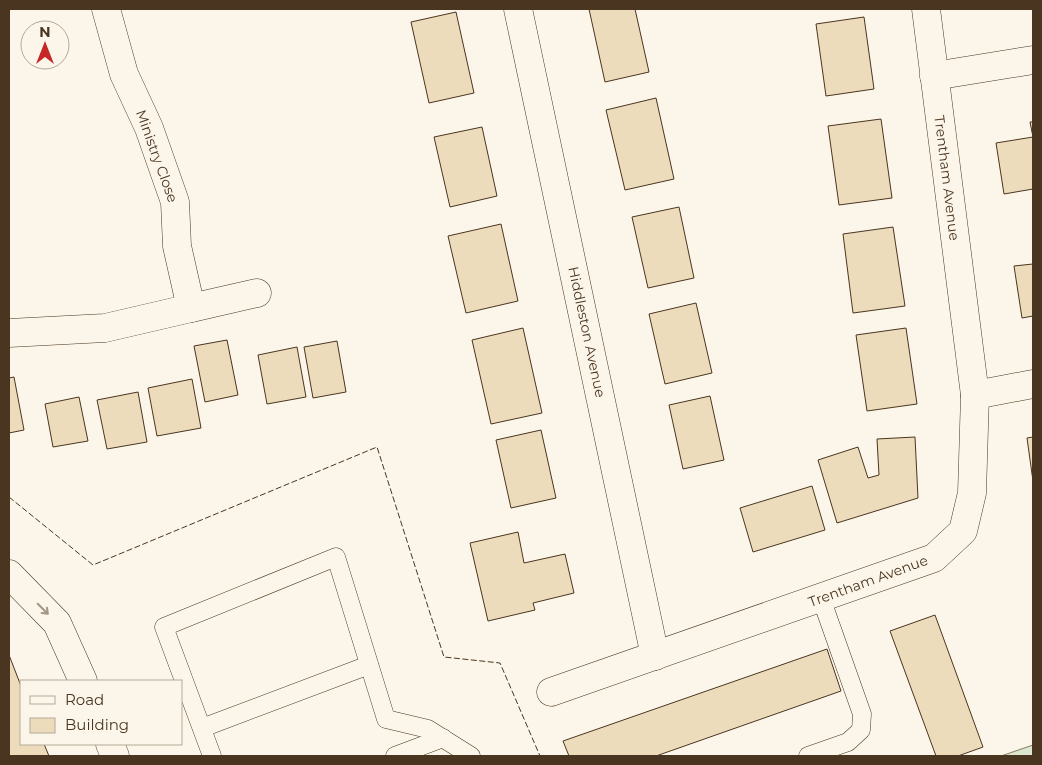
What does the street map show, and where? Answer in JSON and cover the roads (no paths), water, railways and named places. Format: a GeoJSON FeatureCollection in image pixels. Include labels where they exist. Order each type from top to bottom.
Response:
{"type":"FeatureCollection","features":[{"type":"Feature","properties":{"kind":"street","name":"Ministry Close"},"geometry":{"type":"LineString","coordinates":[[106,9],[124,74],[149,128],[175,202],[178,246],[191,308]]}},
{"type":"Feature","properties":{"kind":"street","name":"Hiddleston Avenue"},"geometry":{"type":"LineString","coordinates":[[518,9],[655,656]]}},
{"type":"Feature","properties":{"kind":"street","name":"Trentham Avenue"},"geometry":{"type":"LineString","coordinates":[[551,692],[934,558],[962,531],[972,493],[975,395],[926,9]]}},
{"type":"Feature","properties":{"kind":"street"},"geometry":{"type":"LineString","coordinates":[[934,76],[1033,60]]}},
{"type":"Feature","properties":{"kind":"street"},"geometry":{"type":"LineString","coordinates":[[9,333],[105,328],[257,293]]}},
{"type":"Feature","properties":{"kind":"street"},"geometry":{"type":"LineString","coordinates":[[975,395],[1033,384]]}},
{"type":"Feature","properties":{"kind":"street"},"geometry":{"type":"LineString","coordinates":[[9,574],[58,623],[83,680]]}},
{"type":"Feature","properties":{"kind":"lane"},"geometry":{"type":"LineString","coordinates":[[212,756],[164,627],[336,557],[386,720],[428,730],[471,756]]}},
{"type":"Feature","properties":{"kind":"lane"},"geometry":{"type":"LineString","coordinates":[[808,756],[848,742],[861,730],[862,714],[821,598]]}},
{"type":"Feature","properties":{"kind":"lane"},"geometry":{"type":"LineString","coordinates":[[202,728],[370,665]]}},
{"type":"Feature","properties":{"kind":"lane"},"geometry":{"type":"LineString","coordinates":[[395,756],[443,738]]}}]}
